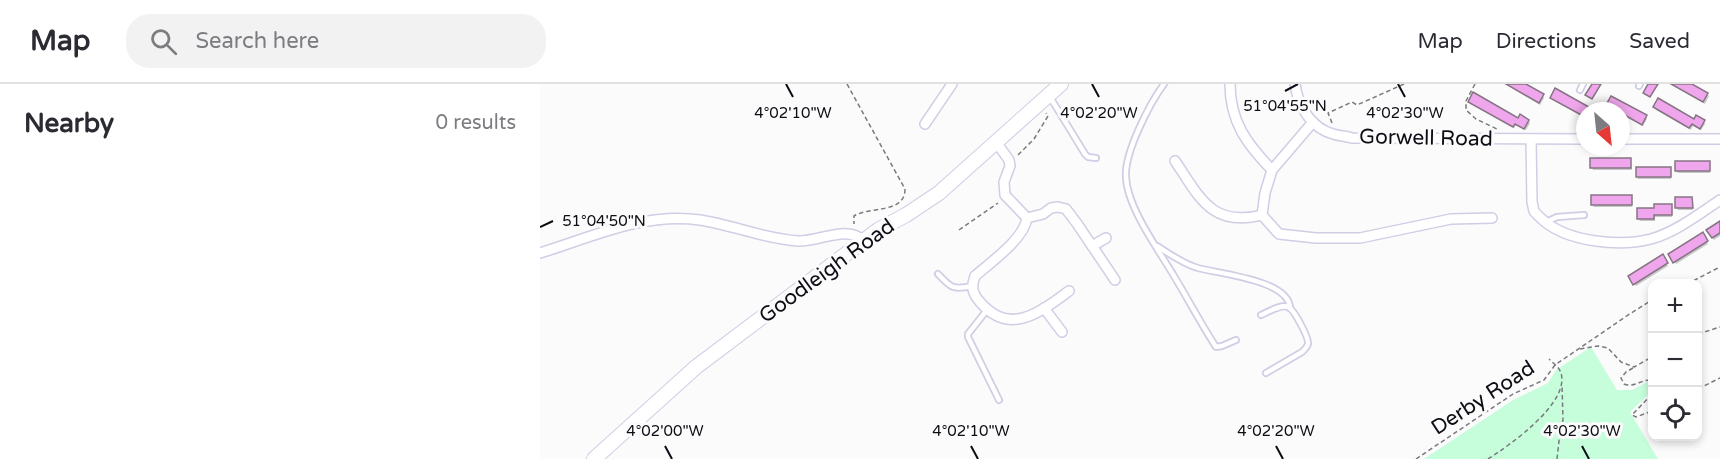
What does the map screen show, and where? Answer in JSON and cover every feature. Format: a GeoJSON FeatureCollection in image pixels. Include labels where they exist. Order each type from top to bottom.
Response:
{"type":"FeatureCollection","features":[{"type":"Feature","properties":{"kind":"street"},"geometry":{"type":"LineString","coordinates":[[925,124],[952,84]]}},
{"type":"Feature","properties":{"kind":"street","name":"Goodleigh Road"},"geometry":{"type":"LineString","coordinates":[[596,458],[696,367],[862,238],[906,215],[939,193],[1061,84]]}},
{"type":"Feature","properties":{"kind":"street"},"geometry":{"type":"LineString","coordinates":[[1230,84],[1231,106],[1235,120],[1246,141],[1272,170]]}},
{"type":"Feature","properties":{"kind":"street"},"geometry":{"type":"LineString","coordinates":[[1295,84],[1303,110],[1313,122],[1272,170],[1265,193],[1262,215],[1279,234],[1316,238],[1360,238],[1451,219],[1492,218]]}},
{"type":"Feature","properties":{"kind":"street","name":"Gorwell Road"},"geometry":{"type":"LineString","coordinates":[[1313,122],[1332,134],[1352,138],[1576,139]]}},
{"type":"Feature","properties":{"kind":"street"},"geometry":{"type":"LineString","coordinates":[[1531,139],[1534,211],[1560,232],[1589,240],[1639,241],[1668,232],[1720,200]]}},
{"type":"Feature","properties":{"kind":"street"},"geometry":{"type":"LineString","coordinates":[[1630,139],[1720,139]]}},
{"type":"Feature","properties":{"kind":"street"},"geometry":{"type":"LineString","coordinates":[[996,142],[1006,154],[1010,166],[1004,182],[1007,197],[1027,218]]}},
{"type":"Feature","properties":{"kind":"street"},"geometry":{"type":"LineString","coordinates":[[1175,160],[1204,204],[1222,216],[1247,219],[1262,215]]}},
{"type":"Feature","properties":{"kind":"street"},"geometry":{"type":"LineString","coordinates":[[1027,218],[1043,214],[1051,208],[1065,209],[1115,280]]}},
{"type":"Feature","properties":{"kind":"street"},"geometry":{"type":"LineString","coordinates":[[540,253],[628,224],[674,218],[718,223],[784,240],[802,241],[852,233],[862,238]]}},
{"type":"Feature","properties":{"kind":"street"},"geometry":{"type":"LineString","coordinates":[[1027,218],[1021,234],[975,276],[972,286],[975,297],[987,310],[998,317],[1013,318],[1028,317],[1069,291]]}},
{"type":"Feature","properties":{"kind":"street"},"geometry":{"type":"LineString","coordinates":[[1092,246],[1106,238]]}},
{"type":"Feature","properties":{"kind":"street"},"geometry":{"type":"LineString","coordinates":[[1044,308],[1062,332]]}},
{"type":"Feature","properties":{"kind":"lane"},"geometry":{"type":"LineString","coordinates":[[1164,84],[1153,101],[1133,144],[1126,169],[1131,197],[1155,245],[1216,347],[1236,340]]}},
{"type":"Feature","properties":{"kind":"lane"},"geometry":{"type":"LineString","coordinates":[[1580,90],[1583,84]]}},
{"type":"Feature","properties":{"kind":"lane"},"geometry":{"type":"LineString","coordinates":[[1045,98],[1088,158],[1096,158]]}},
{"type":"Feature","properties":{"kind":"lane"},"geometry":{"type":"LineString","coordinates":[[1545,222],[1557,217],[1584,215]]}},
{"type":"Feature","properties":{"kind":"lane"},"geometry":{"type":"LineString","coordinates":[[1155,245],[1196,267],[1274,287],[1288,299],[1290,308],[1308,344],[1302,352],[1266,373]]}},
{"type":"Feature","properties":{"kind":"lane"},"geometry":{"type":"LineString","coordinates":[[938,274],[953,288],[972,286]]}},
{"type":"Feature","properties":{"kind":"lane"},"geometry":{"type":"LineString","coordinates":[[1261,315],[1282,306],[1290,308]]}},
{"type":"Feature","properties":{"kind":"lane"},"geometry":{"type":"LineString","coordinates":[[987,310],[968,334],[968,338],[999,400]]}},
{"type":"Feature","properties":{"kind":"path"},"geometry":{"type":"LineString","coordinates":[[847,84],[905,189],[902,202],[892,207],[865,211],[854,216],[855,227],[862,238]]}},
{"type":"Feature","properties":{"kind":"path"},"geometry":{"type":"LineString","coordinates":[[1337,135],[1328,112],[1352,102],[1357,105],[1404,84]]}},
{"type":"Feature","properties":{"kind":"path"},"geometry":{"type":"LineString","coordinates":[[1475,84],[1466,100],[1466,110],[1476,119],[1513,139]]}},
{"type":"Feature","properties":{"kind":"path"},"geometry":{"type":"LineString","coordinates":[[1009,162],[1039,133],[1048,116],[1045,98]]}},
{"type":"Feature","properties":{"kind":"path"},"geometry":{"type":"LineString","coordinates":[[959,230],[1007,197]]}},
{"type":"Feature","properties":{"kind":"path"},"geometry":{"type":"LineString","coordinates":[[1697,279],[1720,267]]}},
{"type":"Feature","properties":{"kind":"path","name":"Derby Road"},"geometry":{"type":"LineString","coordinates":[[1416,459],[1513,394],[1544,380],[1555,364],[1648,303]]}},
{"type":"Feature","properties":{"kind":"path"},"geometry":{"type":"LineString","coordinates":[[1701,333],[1720,327]]}},
{"type":"Feature","properties":{"kind":"path"},"geometry":{"type":"LineString","coordinates":[[1579,349],[1598,346],[1608,348],[1621,362],[1634,367]]}},
{"type":"Feature","properties":{"kind":"path"},"geometry":{"type":"LineString","coordinates":[[1549,359],[1561,372],[1562,382],[1563,420],[1557,459]]}},
{"type":"Feature","properties":{"kind":"path"},"geometry":{"type":"LineString","coordinates":[[1648,360],[1622,376],[1622,382],[1630,386],[1648,379]]}},
{"type":"Feature","properties":{"kind":"path"},"geometry":{"type":"LineString","coordinates":[[1702,387],[1720,378]]}},
{"type":"Feature","properties":{"kind":"path"},"geometry":{"type":"LineString","coordinates":[[1488,459],[1506,448],[1536,422],[1556,399],[1562,382]]}},
{"type":"Feature","properties":{"kind":"path"},"geometry":{"type":"LineString","coordinates":[[1648,399],[1632,415],[1636,417],[1648,413]]}},
{"type":"Feature","properties":{"kind":"green space"},"geometry":{"type":"Polygon","coordinates":[[[1591,347],[1617,390],[1632,390],[1648,382],[1648,395],[1630,412],[1658,459],[1424,459],[1513,400],[1548,383],[1556,370],[1591,347]]]}},
{"type":"Feature","properties":{"kind":"building"},"geometry":{"type":"Polygon","coordinates":[[[1506,84],[1526,84],[1544,94],[1539,103],[1506,84]]]}},
{"type":"Feature","properties":{"kind":"building"},"geometry":{"type":"Polygon","coordinates":[[[1592,84],[1601,84],[1592,99],[1585,95],[1592,84]]]}},
{"type":"Feature","properties":{"kind":"building"},"geometry":{"type":"Polygon","coordinates":[[[1648,84],[1658,84],[1650,97],[1643,93],[1648,84]]]}},
{"type":"Feature","properties":{"kind":"building"},"geometry":{"type":"Polygon","coordinates":[[[1671,84],[1692,84],[1708,93],[1703,102],[1671,84]]]}},
{"type":"Feature","properties":{"kind":"building"},"geometry":{"type":"Polygon","coordinates":[[[1555,88],[1580,102],[1576,102],[1576,112],[1550,98],[1555,88]]]}},
{"type":"Feature","properties":{"kind":"building"},"geometry":{"type":"Polygon","coordinates":[[[1473,92],[1518,118],[1520,114],[1529,120],[1524,129],[1515,124],[1513,127],[1468,102],[1473,92]]]}},
{"type":"Feature","properties":{"kind":"building"},"geometry":{"type":"Polygon","coordinates":[[[1611,96],[1622,102],[1608,102],[1611,96]]]}},
{"type":"Feature","properties":{"kind":"building"},"geometry":{"type":"Polygon","coordinates":[[[1658,98],[1694,119],[1696,115],[1705,120],[1700,129],[1692,124],[1689,128],[1653,107],[1658,98]]]}},
{"type":"Feature","properties":{"kind":"building"},"geometry":{"type":"Polygon","coordinates":[[[1630,106],[1647,115],[1642,125],[1630,118],[1630,106]]]}},
{"type":"Feature","properties":{"kind":"building"},"geometry":{"type":"Polygon","coordinates":[[[1590,158],[1631,158],[1631,168],[1590,168],[1590,158]]]}},
{"type":"Feature","properties":{"kind":"building"},"geometry":{"type":"Polygon","coordinates":[[[1675,161],[1710,161],[1710,171],[1675,171],[1675,161]]]}},
{"type":"Feature","properties":{"kind":"building"},"geometry":{"type":"Polygon","coordinates":[[[1636,167],[1671,167],[1671,177],[1636,177],[1636,167]]]}},
{"type":"Feature","properties":{"kind":"building"},"geometry":{"type":"Polygon","coordinates":[[[1591,195],[1632,195],[1632,205],[1591,205],[1591,195]]]}},
{"type":"Feature","properties":{"kind":"building"},"geometry":{"type":"Polygon","coordinates":[[[1675,197],[1692,197],[1693,208],[1675,208],[1675,197]]]}},
{"type":"Feature","properties":{"kind":"building"},"geometry":{"type":"Polygon","coordinates":[[[1654,204],[1672,204],[1672,215],[1654,215],[1654,219],[1637,219],[1637,208],[1654,208],[1654,204]]]}},
{"type":"Feature","properties":{"kind":"building"},"geometry":{"type":"Polygon","coordinates":[[[1720,221],[1720,233],[1712,238],[1706,230],[1720,221]]]}},
{"type":"Feature","properties":{"kind":"building"},"geometry":{"type":"Polygon","coordinates":[[[1703,232],[1708,241],[1673,263],[1668,254],[1703,232]]]}},
{"type":"Feature","properties":{"kind":"building"},"geometry":{"type":"Polygon","coordinates":[[[1663,254],[1668,263],[1633,285],[1628,276],[1663,254]]]}}]}
